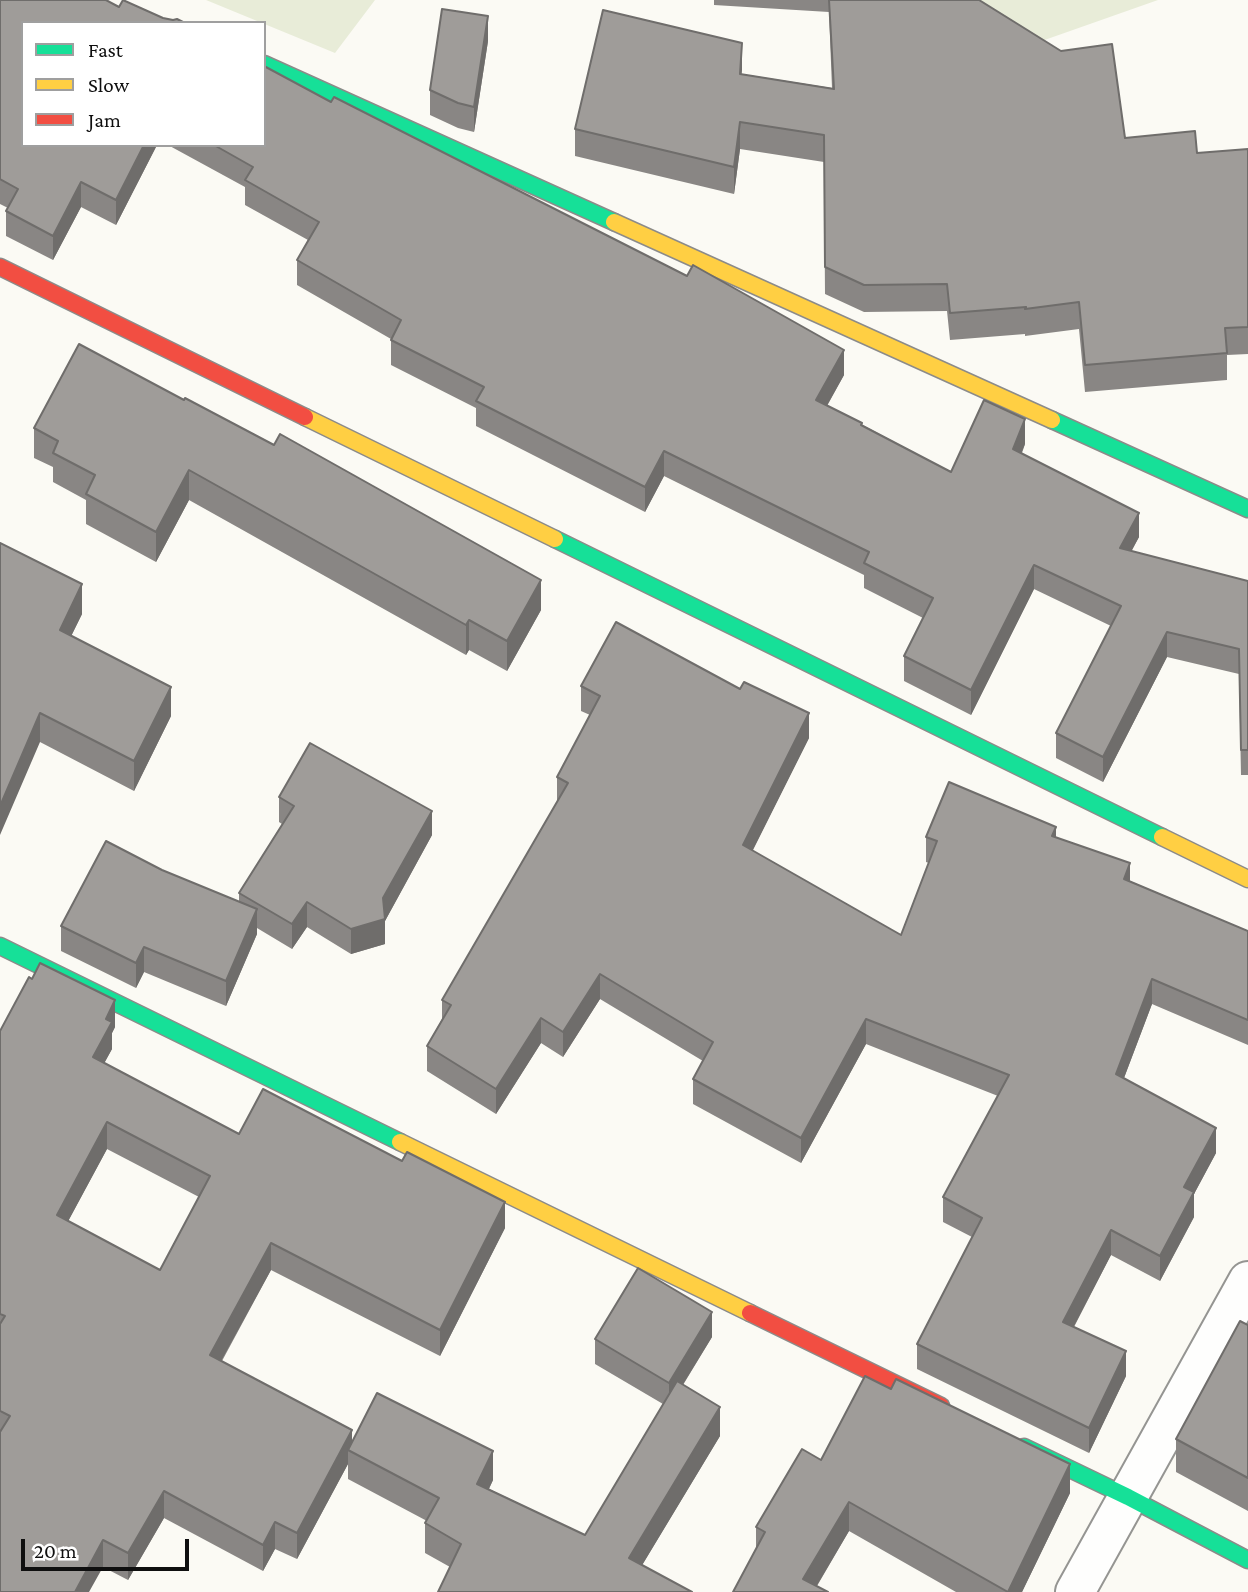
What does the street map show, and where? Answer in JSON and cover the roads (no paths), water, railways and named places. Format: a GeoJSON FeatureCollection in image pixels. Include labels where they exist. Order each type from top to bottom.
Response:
{"type":"FeatureCollection","features":[{"type":"Feature","properties":{"kind":"street"},"geometry":{"type":"LineString","coordinates":[[266,65],[1248,509]]}},
{"type":"Feature","properties":{"kind":"street"},"geometry":{"type":"LineString","coordinates":[[0,267],[1248,879]]}},
{"type":"Feature","properties":{"kind":"street"},"geometry":{"type":"LineString","coordinates":[[0,946],[952,1412]]}},
{"type":"Feature","properties":{"kind":"street"},"geometry":{"type":"LineString","coordinates":[[1075,1592],[1248,1281]]}},
{"type":"Feature","properties":{"kind":"street"},"geometry":{"type":"LineString","coordinates":[[1015,1442],[1248,1560]]}}]}
